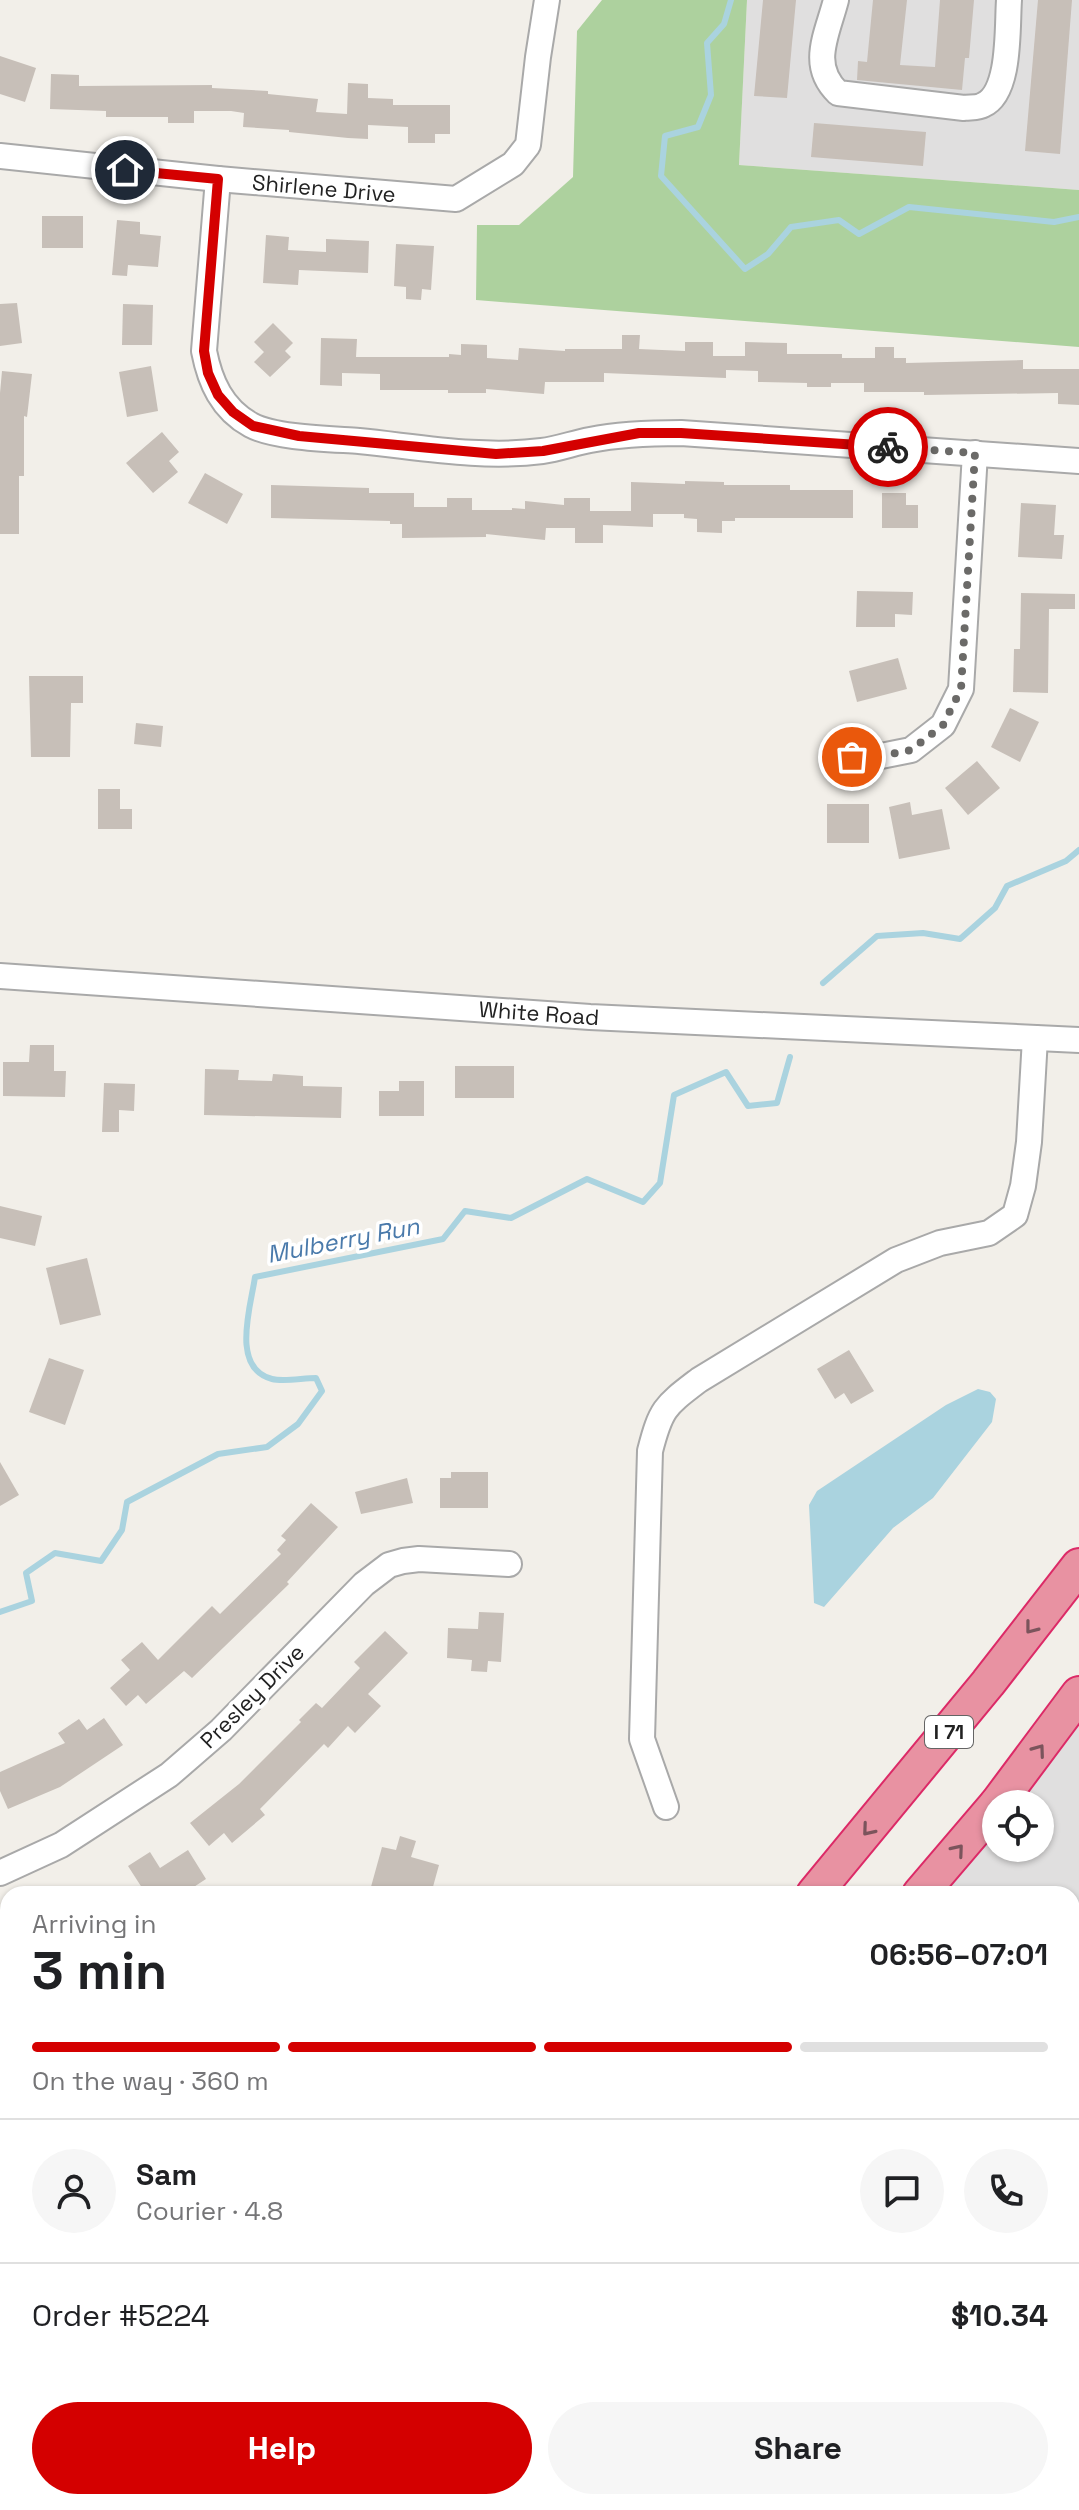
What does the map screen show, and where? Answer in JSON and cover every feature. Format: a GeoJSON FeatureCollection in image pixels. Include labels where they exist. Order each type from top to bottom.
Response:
{"type":"FeatureCollection","features":[{"type":"Feature","properties":{"kind":"highway","name":"I 71"},"geometry":{"type":"LineString","coordinates":[[821,1886],[988,1683],[1079,1566]]}},
{"type":"Feature","properties":{"kind":"highway"},"geometry":{"type":"LineString","coordinates":[[1007,1790],[1079,1694]]}},
{"type":"Feature","properties":{"kind":"highway"},"geometry":{"type":"LineString","coordinates":[[927,1886],[982,1821]]}},
{"type":"Feature","properties":{"kind":"street","name":"Shirlene Drive"},"geometry":{"type":"LineString","coordinates":[[0,156],[218,179],[456,199],[513,164],[528,145],[547,0]]}},
{"type":"Feature","properties":{"kind":"street"},"geometry":{"type":"LineString","coordinates":[[836,0],[821,65],[826,82],[838,93],[964,108],[982,106],[996,95],[1003,78],[1009,0]]}},
{"type":"Feature","properties":{"kind":"street"},"geometry":{"type":"LineString","coordinates":[[218,179],[204,351],[208,373],[218,395],[233,412],[253,426],[299,436],[496,454],[543,451],[639,433],[681,433],[1079,461]]}},
{"type":"Feature","properties":{"kind":"street"},"geometry":{"type":"LineString","coordinates":[[833,756],[871,758],[911,750],[943,725],[961,689],[975,453]]}},
{"type":"Feature","properties":{"kind":"street","name":"White Road"},"geometry":{"type":"LineString","coordinates":[[0,976],[590,1017],[1079,1040]]}},
{"type":"Feature","properties":{"kind":"street"},"geometry":{"type":"LineString","coordinates":[[666,1807],[642,1739],[650,1451],[659,1418],[671,1401],[699,1380],[896,1260],[940,1243],[989,1233],[1015,1215],[1029,1142],[1035,1038]]}},
{"type":"Feature","properties":{"kind":"street","name":"Presley Drive"},"geometry":{"type":"LineString","coordinates":[[0,1873],[61,1845],[169,1775],[221,1730],[364,1584],[389,1565],[419,1559],[509,1564]]}},
{"type":"Feature","properties":{"kind":"shaded area"},"geometry":{"type":"Polygon","coordinates":[[[747,0],[1079,0],[1079,190],[739,165],[747,0]]]}},
{"type":"Feature","properties":{"kind":"shaded area"},"geometry":{"type":"Polygon","coordinates":[[[1079,1721],[1079,1886],[946,1886],[982,1841],[982,1862],[1054,1862],[1054,1790],[1023,1790],[1079,1721]]]}},
{"type":"Feature","properties":{"kind":"green space"},"geometry":{"type":"Polygon","coordinates":[[[602,0],[747,0],[739,165],[1079,190],[1079,347],[476,300],[477,225],[519,225],[573,177],[577,31],[602,0]]]}},
{"type":"Feature","properties":{"kind":"water"},"geometry":{"type":"Polygon","coordinates":[[[978,1389],[990,1392],[996,1399],[992,1422],[933,1498],[893,1528],[824,1607],[814,1603],[809,1505],[817,1491],[946,1405],[978,1389]]]}},
{"type":"Feature","properties":{"kind":"building"},"geometry":{"type":"Polygon","coordinates":[[[763,0],[796,0],[787,98],[754,96],[763,0]]]}},
{"type":"Feature","properties":{"kind":"building"},"geometry":{"type":"Polygon","coordinates":[[[873,0],[907,0],[900,65],[935,67],[940,0],[974,0],[969,58],[965,58],[962,90],[857,80],[858,61],[867,62],[873,0]]]}},
{"type":"Feature","properties":{"kind":"building"},"geometry":{"type":"Polygon","coordinates":[[[1038,0],[1072,0],[1060,154],[1025,151],[1038,0]]]}},
{"type":"Feature","properties":{"kind":"building"},"geometry":{"type":"Polygon","coordinates":[[[0,56],[36,68],[25,102],[0,94],[0,56]]]}},
{"type":"Feature","properties":{"kind":"building"},"geometry":{"type":"Polygon","coordinates":[[[51,74],[79,75],[79,86],[212,85],[212,88],[268,91],[268,94],[318,99],[316,112],[347,114],[348,83],[368,84],[368,98],[393,99],[393,105],[450,105],[450,134],[435,134],[435,143],[408,143],[408,127],[368,125],[368,139],[348,138],[243,127],[244,113],[231,111],[194,111],[194,123],[168,123],[168,117],[106,117],[106,111],[50,109],[51,74]]]}},
{"type":"Feature","properties":{"kind":"building"},"geometry":{"type":"Polygon","coordinates":[[[814,123],[926,132],[923,166],[811,157],[814,123]]]}},
{"type":"Feature","properties":{"kind":"building"},"geometry":{"type":"Polygon","coordinates":[[[42,216],[83,216],[83,248],[42,248],[42,216]]]}},
{"type":"Feature","properties":{"kind":"building"},"geometry":{"type":"Polygon","coordinates":[[[117,220],[140,222],[140,234],[161,236],[158,267],[128,265],[127,276],[112,275],[117,220]]]}},
{"type":"Feature","properties":{"kind":"building"},"geometry":{"type":"Polygon","coordinates":[[[266,235],[289,237],[288,250],[326,252],[326,239],[369,241],[368,273],[299,270],[298,285],[263,283],[266,235]]]}},
{"type":"Feature","properties":{"kind":"building"},"geometry":{"type":"Polygon","coordinates":[[[396,244],[434,246],[431,290],[422,289],[421,300],[406,299],[406,287],[394,286],[396,244]]]}},
{"type":"Feature","properties":{"kind":"building"},"geometry":{"type":"Polygon","coordinates":[[[17,303],[22,343],[0,346],[0,304],[17,303]]]}},
{"type":"Feature","properties":{"kind":"building"},"geometry":{"type":"Polygon","coordinates":[[[123,304],[153,305],[152,345],[122,345],[123,304]]]}},
{"type":"Feature","properties":{"kind":"building"},"geometry":{"type":"Polygon","coordinates":[[[273,323],[293,343],[285,351],[291,357],[270,377],[254,362],[264,352],[254,342],[273,323]]]}},
{"type":"Feature","properties":{"kind":"building"},"geometry":{"type":"Polygon","coordinates":[[[622,335],[640,335],[639,349],[685,351],[685,342],[713,342],[713,356],[745,356],[745,342],[787,343],[787,354],[842,354],[842,358],[875,358],[875,347],[894,347],[894,358],[906,358],[906,363],[1023,360],[1023,369],[1079,369],[1079,405],[1058,404],[1058,393],[924,395],[924,392],[864,392],[864,383],[807,387],[807,383],[758,382],[758,371],[726,370],[726,378],[604,373],[604,382],[545,382],[544,394],[486,389],[486,393],[380,390],[380,374],[342,373],[342,386],[320,385],[321,338],[357,339],[356,357],[449,357],[449,354],[461,355],[461,344],[487,345],[487,358],[518,360],[519,348],[565,351],[622,349],[622,335]]]}},
{"type":"Feature","properties":{"kind":"building"},"geometry":{"type":"Polygon","coordinates":[[[151,366],[158,411],[127,417],[119,372],[151,366]]]}},
{"type":"Feature","properties":{"kind":"building"},"geometry":{"type":"Polygon","coordinates":[[[2,371],[32,374],[27,417],[24,416],[24,476],[19,476],[19,534],[0,534],[2,371]]]}},
{"type":"Feature","properties":{"kind":"building"},"geometry":{"type":"Polygon","coordinates":[[[162,432],[179,452],[169,461],[178,472],[153,493],[126,463],[162,432]]]}},
{"type":"Feature","properties":{"kind":"building"},"geometry":{"type":"Polygon","coordinates":[[[205,473],[243,494],[227,524],[188,503],[205,473]]]}},
{"type":"Feature","properties":{"kind":"building"},"geometry":{"type":"Polygon","coordinates":[[[685,481],[724,482],[724,485],[790,485],[790,490],[853,490],[853,518],[735,518],[735,521],[722,521],[722,533],[697,532],[697,519],[684,518],[684,514],[653,514],[653,527],[603,525],[603,543],[575,543],[575,528],[546,528],[545,540],[486,534],[486,537],[402,538],[402,524],[390,524],[390,521],[271,518],[271,485],[369,488],[369,493],[414,493],[414,507],[447,507],[447,498],[472,498],[472,510],[512,510],[525,509],[525,501],[564,505],[564,498],[590,498],[590,511],[631,511],[631,482],[685,484],[685,481]]]}},
{"type":"Feature","properties":{"kind":"building"},"geometry":{"type":"Polygon","coordinates":[[[882,493],[906,493],[906,505],[918,505],[918,528],[882,528],[882,493]]]}},
{"type":"Feature","properties":{"kind":"building"},"geometry":{"type":"Polygon","coordinates":[[[1021,503],[1056,505],[1054,535],[1064,535],[1062,559],[1018,557],[1021,503]]]}},
{"type":"Feature","properties":{"kind":"building"},"geometry":{"type":"Polygon","coordinates":[[[857,591],[913,592],[912,615],[895,614],[895,627],[856,627],[857,591]]]}},
{"type":"Feature","properties":{"kind":"building"},"geometry":{"type":"Polygon","coordinates":[[[1021,593],[1075,594],[1075,609],[1049,609],[1048,693],[1013,692],[1014,649],[1020,649],[1021,593]]]}},
{"type":"Feature","properties":{"kind":"building"},"geometry":{"type":"Polygon","coordinates":[[[898,658],[907,689],[857,702],[849,671],[898,658]]]}},
{"type":"Feature","properties":{"kind":"building"},"geometry":{"type":"Polygon","coordinates":[[[29,676],[83,676],[83,703],[71,703],[70,757],[31,757],[29,676]]]}},
{"type":"Feature","properties":{"kind":"building"},"geometry":{"type":"Polygon","coordinates":[[[1010,708],[1039,722],[1020,762],[991,747],[1010,708]]]}},
{"type":"Feature","properties":{"kind":"building"},"geometry":{"type":"Polygon","coordinates":[[[136,723],[163,726],[161,747],[134,744],[136,723]]]}},
{"type":"Feature","properties":{"kind":"building"},"geometry":{"type":"Polygon","coordinates":[[[977,761],[1000,788],[968,815],[945,788],[977,761]]]}},
{"type":"Feature","properties":{"kind":"building"},"geometry":{"type":"Polygon","coordinates":[[[98,789],[120,789],[120,809],[132,809],[132,829],[98,829],[98,789]]]}},
{"type":"Feature","properties":{"kind":"building"},"geometry":{"type":"Polygon","coordinates":[[[910,802],[912,815],[942,809],[950,849],[899,859],[889,807],[910,802]]]}},
{"type":"Feature","properties":{"kind":"building"},"geometry":{"type":"Polygon","coordinates":[[[827,804],[869,804],[869,843],[827,843],[827,804]]]}},
{"type":"Feature","properties":{"kind":"building"},"geometry":{"type":"Polygon","coordinates":[[[30,1045],[54,1045],[54,1071],[66,1071],[65,1097],[3,1096],[3,1062],[29,1062],[30,1045]]]}},
{"type":"Feature","properties":{"kind":"building"},"geometry":{"type":"Polygon","coordinates":[[[455,1066],[514,1066],[514,1098],[455,1098],[455,1066]]]}},
{"type":"Feature","properties":{"kind":"building"},"geometry":{"type":"Polygon","coordinates":[[[205,1069],[239,1070],[238,1080],[272,1081],[273,1074],[303,1076],[303,1086],[342,1087],[341,1118],[204,1115],[205,1069]]]}},
{"type":"Feature","properties":{"kind":"building"},"geometry":{"type":"Polygon","coordinates":[[[399,1081],[424,1081],[424,1116],[379,1116],[379,1091],[399,1091],[399,1081]]]}},
{"type":"Feature","properties":{"kind":"building"},"geometry":{"type":"Polygon","coordinates":[[[104,1083],[135,1084],[134,1111],[119,1110],[119,1132],[102,1132],[104,1083]]]}},
{"type":"Feature","properties":{"kind":"building"},"geometry":{"type":"Polygon","coordinates":[[[0,1206],[42,1216],[35,1246],[0,1238],[0,1206]]]}},
{"type":"Feature","properties":{"kind":"building"},"geometry":{"type":"Polygon","coordinates":[[[87,1258],[101,1315],[60,1325],[46,1268],[87,1258]]]}},
{"type":"Feature","properties":{"kind":"building"},"geometry":{"type":"Polygon","coordinates":[[[849,1350],[874,1391],[851,1404],[844,1393],[835,1399],[817,1369],[849,1350]]]}},
{"type":"Feature","properties":{"kind":"building"},"geometry":{"type":"Polygon","coordinates":[[[49,1358],[84,1370],[65,1425],[29,1412],[49,1358]]]}},
{"type":"Feature","properties":{"kind":"building"},"geometry":{"type":"Polygon","coordinates":[[[0,1462],[19,1495],[0,1506],[0,1462]]]}},
{"type":"Feature","properties":{"kind":"building"},"geometry":{"type":"Polygon","coordinates":[[[451,1472],[488,1472],[488,1508],[440,1508],[440,1478],[451,1478],[451,1472]]]}},
{"type":"Feature","properties":{"kind":"building"},"geometry":{"type":"Polygon","coordinates":[[[407,1478],[413,1503],[361,1514],[355,1492],[407,1478]]]}},
{"type":"Feature","properties":{"kind":"building"},"geometry":{"type":"Polygon","coordinates":[[[311,1503],[338,1527],[287,1582],[289,1584],[192,1678],[184,1671],[146,1704],[138,1695],[126,1706],[110,1688],[130,1670],[121,1660],[142,1642],[158,1660],[212,1606],[220,1614],[281,1554],[277,1550],[286,1540],[281,1536],[311,1503]]]}},
{"type":"Feature","properties":{"kind":"building"},"geometry":{"type":"Polygon","coordinates":[[[479,1612],[504,1613],[501,1662],[488,1661],[487,1672],[471,1671],[472,1660],[447,1658],[448,1628],[478,1629],[479,1612]]]}},
{"type":"Feature","properties":{"kind":"building"},"geometry":{"type":"Polygon","coordinates":[[[385,1631],[408,1653],[368,1694],[381,1706],[355,1733],[348,1726],[328,1748],[324,1744],[260,1809],[265,1815],[232,1843],[224,1833],[209,1846],[190,1823],[239,1784],[316,1703],[322,1708],[360,1668],[354,1662],[385,1631]]]}},
{"type":"Feature","properties":{"kind":"building"},"geometry":{"type":"Polygon","coordinates":[[[104,1718],[123,1745],[60,1787],[8,1809],[0,1791],[0,1772],[65,1743],[58,1733],[79,1719],[87,1730],[104,1718]]]}},
{"type":"Feature","properties":{"kind":"building"},"geometry":{"type":"Polygon","coordinates":[[[400,1836],[416,1841],[411,1857],[439,1865],[433,1886],[371,1886],[382,1847],[396,1850],[400,1836]]]}},
{"type":"Feature","properties":{"kind":"building"},"geometry":{"type":"Polygon","coordinates":[[[188,1850],[206,1879],[195,1886],[141,1886],[128,1866],[150,1852],[160,1868],[188,1850]]]}},
{"type":"Feature","properties":{"kind":"waterway"},"geometry":{"type":"LineString","coordinates":[[731,0],[724,24],[707,43],[711,95],[698,127],[665,136],[661,176],[745,269],[768,254],[791,227],[839,220],[859,234],[909,207],[1054,222],[1079,217]]}},
{"type":"Feature","properties":{"kind":"waterway","name":"Mulberry Run"},"geometry":{"type":"LineString","coordinates":[[823,983],[877,936],[923,933],[960,939],[995,908],[1007,886],[1066,861],[1079,850]]}},
{"type":"Feature","properties":{"kind":"waterway","name":"Mulberry Run"},"geometry":{"type":"LineString","coordinates":[[0,1612],[32,1601],[26,1573],[55,1553],[101,1561],[122,1530],[127,1502],[218,1454],[267,1447],[298,1424],[322,1391],[316,1378],[272,1379],[259,1373],[251,1362],[246,1335],[255,1277],[443,1239],[465,1211],[511,1218],[587,1179],[643,1202],[660,1183],[674,1095],[726,1072],[748,1106],[777,1103],[790,1057]]}},
{"type":"Feature","properties":{"kind":"way so far"},"geometry":{"type":"LineString","coordinates":[[852,757],[871,758],[911,750],[943,725],[961,689],[975,453],[888,447]]}},
{"type":"Feature","properties":{"kind":"route"},"geometry":{"type":"LineString","coordinates":[[125,170],[218,179],[204,351],[208,373],[218,395],[233,412],[253,426],[299,436],[496,454],[543,451],[639,433],[888,447]]}}]}
